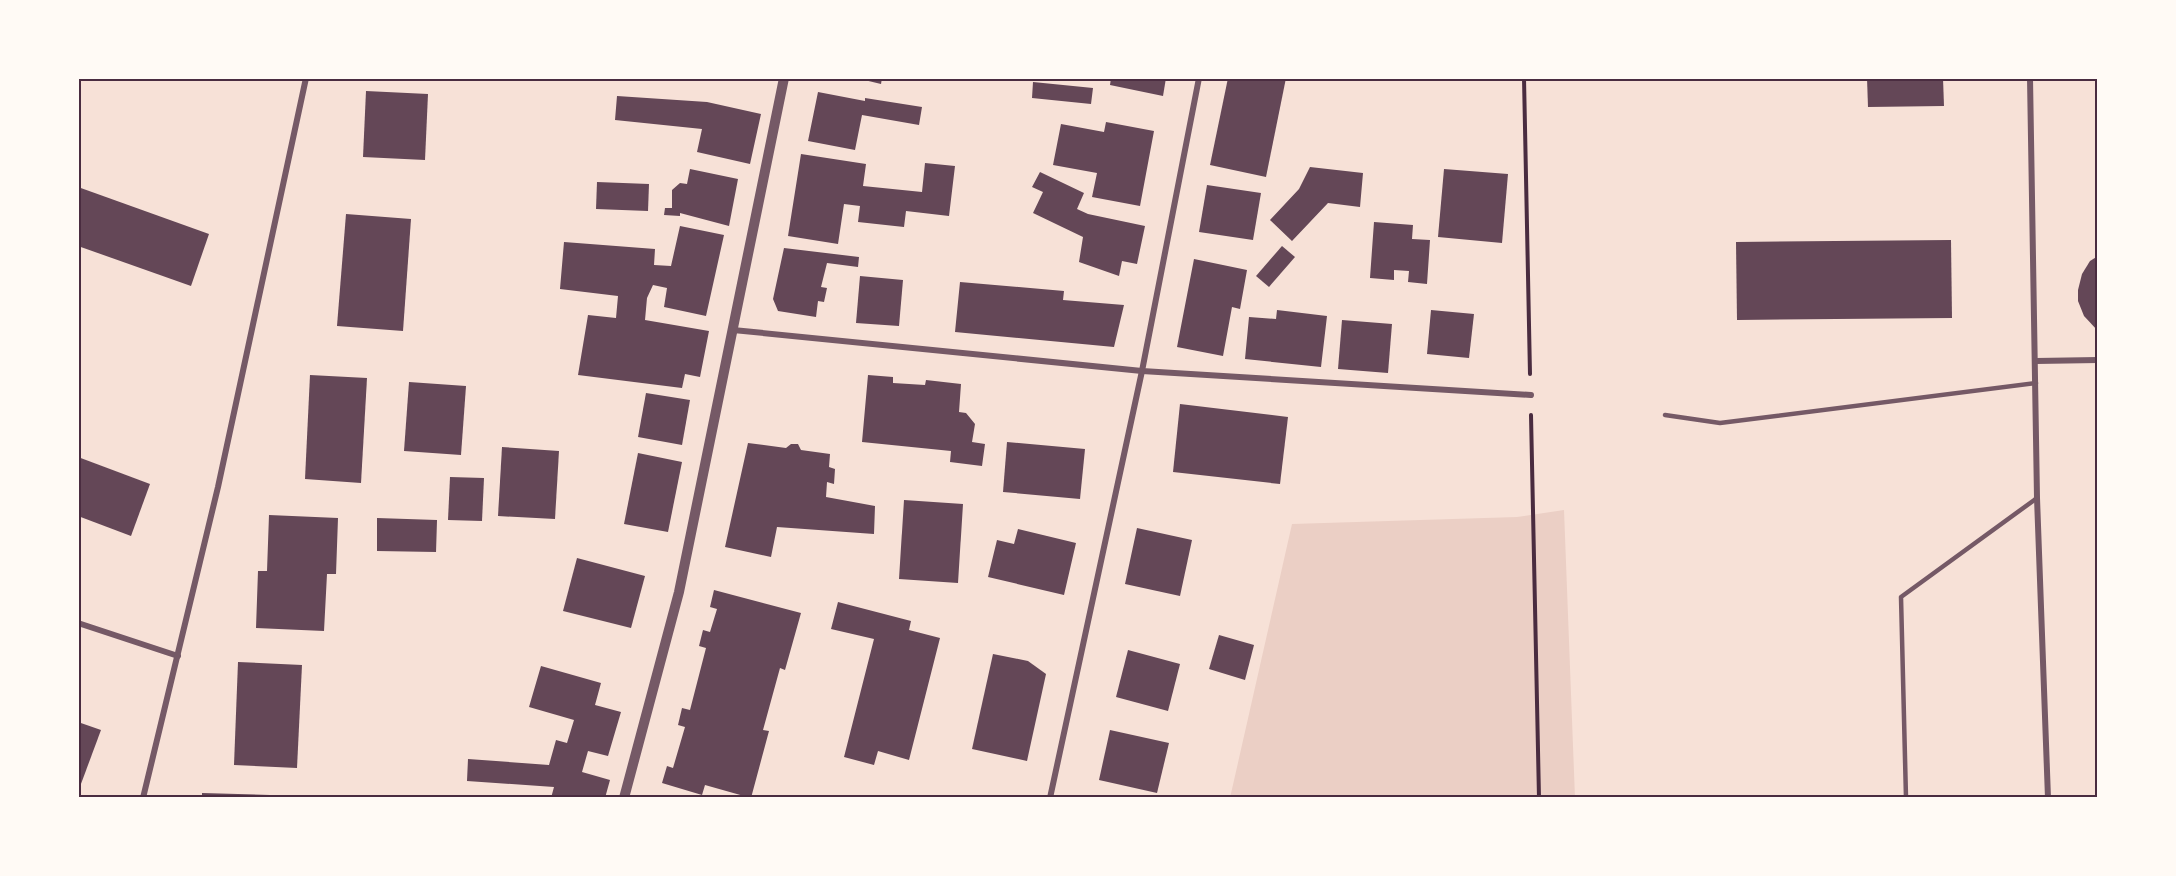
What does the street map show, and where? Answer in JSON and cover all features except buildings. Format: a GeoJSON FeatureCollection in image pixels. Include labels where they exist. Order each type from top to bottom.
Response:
{"type":"FeatureCollection","features":[{"type":"Feature","properties":{"kind":"street"},"geometry":{"type":"LineString","coordinates":[[142,798],[218,487],[306,78]]}},
{"type":"Feature","properties":{"kind":"street"},"geometry":{"type":"LineString","coordinates":[[624,798],[679,592],[784,78]]}},
{"type":"Feature","properties":{"kind":"street"},"geometry":{"type":"LineString","coordinates":[[1050,798],[1142,371],[1199,78]]}},
{"type":"Feature","properties":{"kind":"street"},"geometry":{"type":"LineString","coordinates":[[2030,78],[2037,498],[2048,798]]}},
{"type":"Feature","properties":{"kind":"street"},"geometry":{"type":"LineString","coordinates":[[733,330],[1142,371],[1531,395]]}},
{"type":"Feature","properties":{"kind":"street"},"geometry":{"type":"LineString","coordinates":[[2036,361],[2098,360]]}},
{"type":"Feature","properties":{"kind":"street"},"geometry":{"type":"LineString","coordinates":[[78,623],[178,656]]}},
{"type":"Feature","properties":{"kind":"lane"},"geometry":{"type":"LineString","coordinates":[[1665,415],[1720,423],[2036,383]]}},
{"type":"Feature","properties":{"kind":"lane"},"geometry":{"type":"LineString","coordinates":[[1906,798],[1901,597],[2037,498]]}},
{"type":"Feature","properties":{"kind":"path"},"geometry":{"type":"LineString","coordinates":[[1524,78],[1539,798]]}},
{"type":"Feature","properties":{"kind":"shaded area"},"geometry":{"type":"Polygon","coordinates":[[[1564,510],[1575,798],[1230,798],[1292,524],[1517,517],[1564,510]]]}}]}
